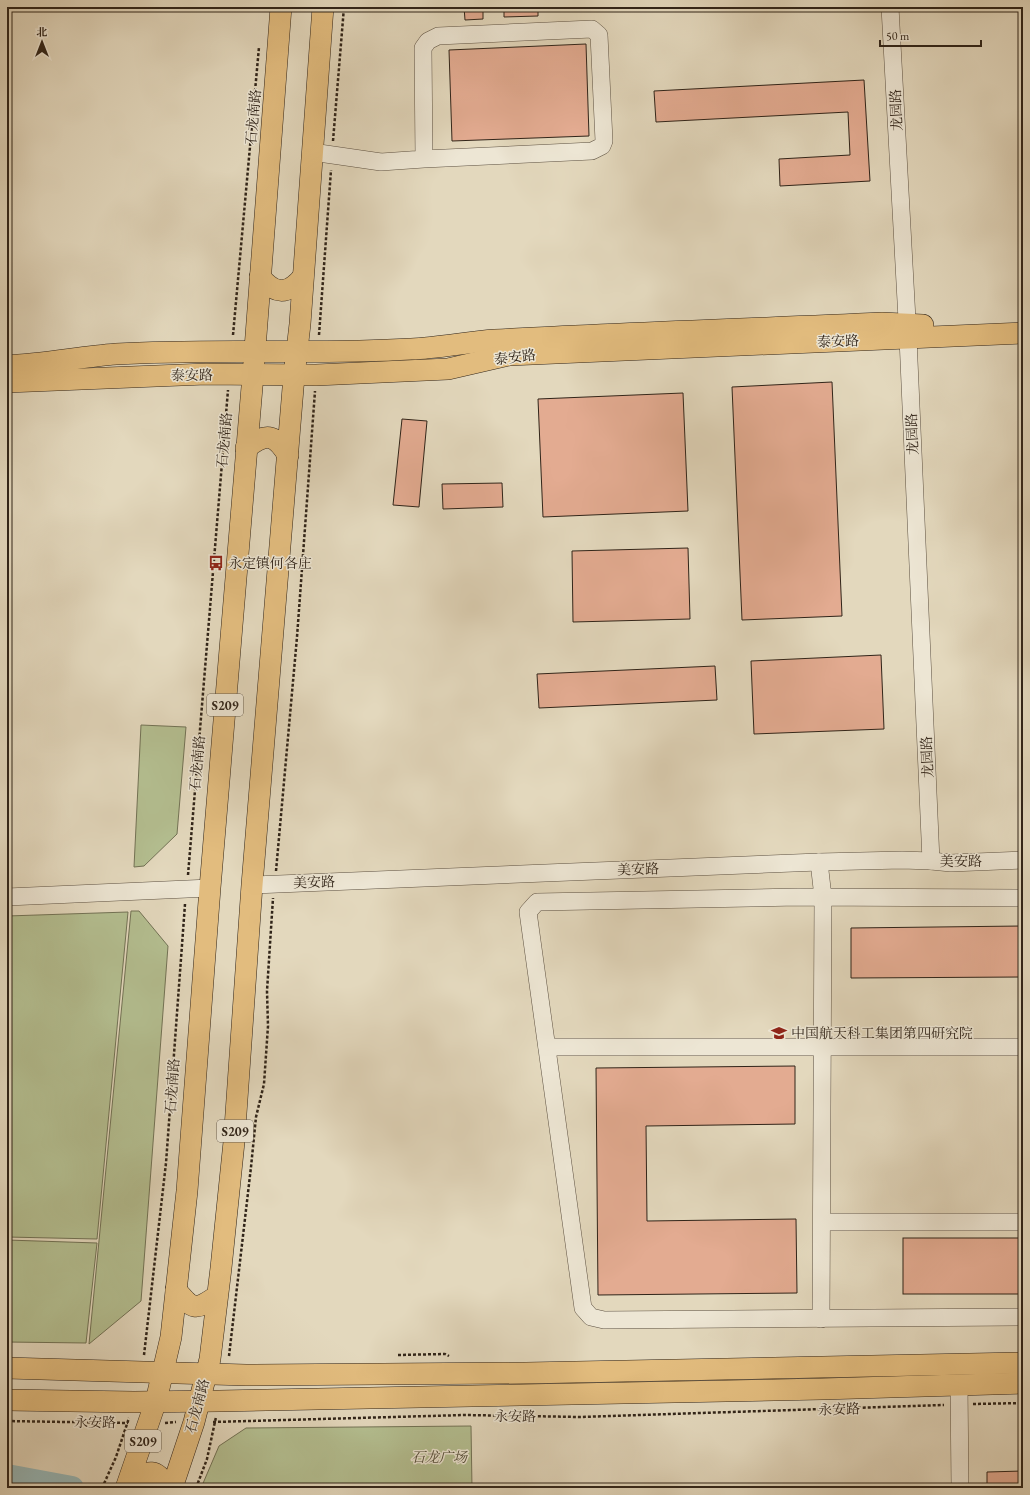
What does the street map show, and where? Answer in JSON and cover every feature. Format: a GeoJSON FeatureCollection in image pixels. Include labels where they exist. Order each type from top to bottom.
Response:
{"type":"FeatureCollection","features":[{"type":"Feature","properties":{"kind":"main road","name":"石龙南路"},"geometry":{"type":"LineString","coordinates":[[128,1484],[156,1402],[171,1337],[187,1191],[210,888],[253,375],[281,7]]}},
{"type":"Feature","properties":{"kind":"main road","name":"石龙南路"},"geometry":{"type":"LineString","coordinates":[[172,1488],[194,1422],[209,1401],[215,1375],[210,1359],[234,1142],[252,885],[297,352],[323,7]]}},
{"type":"Feature","properties":{"kind":"main road"},"geometry":{"type":"LineString","coordinates":[[260,277],[267,285],[276,290],[286,290],[296,286],[303,277]]}},
{"type":"Feature","properties":{"kind":"main road","name":"泰安路"},"geometry":{"type":"LineString","coordinates":[[7,366],[33,365],[115,354],[218,350],[254,352],[318,352],[414,349],[492,340],[882,323],[907,331],[940,325],[1023,321]]}},
{"type":"Feature","properties":{"kind":"main road","name":"泰安路"},"geometry":{"type":"LineString","coordinates":[[7,382],[206,374],[294,376],[448,369],[509,355],[907,331],[1023,333]]}},
{"type":"Feature","properties":{"kind":"main road"},"geometry":{"type":"LineString","coordinates":[[246,448],[262,437],[273,438],[282,446],[288,455]]}},
{"type":"Feature","properties":{"kind":"main road"},"geometry":{"type":"LineString","coordinates":[[176,1290],[191,1305],[197,1307],[204,1305],[217,1296]]}},
{"type":"Feature","properties":{"kind":"main road"},"geometry":{"type":"LineString","coordinates":[[7,1368],[215,1375],[534,1373],[1023,1363]]}},
{"type":"Feature","properties":{"kind":"main road","name":"永安路"},"geometry":{"type":"LineString","coordinates":[[7,1400],[156,1402],[814,1389],[1023,1383]]}},
{"type":"Feature","properties":{"kind":"main road"},"geometry":{"type":"LineString","coordinates":[[128,1484],[143,1473],[152,1472],[160,1476],[167,1488]]}},
{"type":"Feature","properties":{"kind":"street","name":"龙园路"},"geometry":{"type":"LineString","coordinates":[[890,7],[932,861]]}},
{"type":"Feature","properties":{"kind":"street"},"geometry":{"type":"LineString","coordinates":[[312,152],[382,162],[592,151],[602,146],[604,141],[598,35],[592,29],[438,36],[428,41],[423,48],[424,159]]}},
{"type":"Feature","properties":{"kind":"street","name":"美安路"},"geometry":{"type":"LineString","coordinates":[[252,885],[819,862],[932,861],[951,863],[1023,860]]}},
{"type":"Feature","properties":{"kind":"street"},"geometry":{"type":"LineString","coordinates":[[819,862],[823,897],[821,1319]]}},
{"type":"Feature","properties":{"kind":"street"},"geometry":{"type":"LineString","coordinates":[[7,896],[210,888]]}},
{"type":"Feature","properties":{"kind":"street"},"geometry":{"type":"LineString","coordinates":[[1023,898],[823,897],[537,902],[528,912],[583,1308],[591,1317],[604,1320],[1023,1318]]}},
{"type":"Feature","properties":{"kind":"street"},"geometry":{"type":"LineString","coordinates":[[547,1047],[1023,1047]]}},
{"type":"Feature","properties":{"kind":"street"},"geometry":{"type":"LineString","coordinates":[[822,1222],[1023,1222]]}},
{"type":"Feature","properties":{"kind":"street"},"geometry":{"type":"LineString","coordinates":[[959,1384],[960,1488]]}},
{"type":"Feature","properties":{"kind":"path"},"geometry":{"type":"LineString","coordinates":[[318,352],[344,7]]}},
{"type":"Feature","properties":{"kind":"path","name":"石龙南路"},"geometry":{"type":"LineString","coordinates":[[232,351],[259,46]]}},
{"type":"Feature","properties":{"kind":"path","name":"石龙南路"},"geometry":{"type":"LineString","coordinates":[[141,1373],[144,1359],[166,1163],[186,890],[229,374]]}},
{"type":"Feature","properties":{"kind":"path","name":"石龙南路"},"geometry":{"type":"LineString","coordinates":[[215,1375],[231,1341],[256,1117],[264,1084],[268,1026],[267,991],[274,884],[297,637],[316,375]]}},
{"type":"Feature","properties":{"kind":"path","name":"石龙南路"},"geometry":{"type":"LineString","coordinates":[[196,1488],[207,1459],[215,1422],[209,1401]]}},
{"type":"Feature","properties":{"kind":"path"},"geometry":{"type":"LineString","coordinates":[[102,1488],[128,1423],[134,1402]]}},
{"type":"Feature","properties":{"kind":"path","name":"永安路"},"geometry":{"type":"LineString","coordinates":[[7,1421],[149,1423],[464,1415],[580,1417],[1023,1403]]}},
{"type":"Feature","properties":{"kind":"green space"},"geometry":{"type":"Polygon","coordinates":[[[141,725],[186,727],[177,834],[144,866],[134,867],[141,725]]]}},
{"type":"Feature","properties":{"kind":"green space"},"geometry":{"type":"Polygon","coordinates":[[[131,911],[139,911],[168,946],[141,1301],[89,1344],[131,911]]]}},
{"type":"Feature","properties":{"kind":"green space"},"geometry":{"type":"Polygon","coordinates":[[[128,912],[97,1239],[7,1237],[7,916],[128,912]]]}},
{"type":"Feature","properties":{"kind":"green space"},"geometry":{"type":"Polygon","coordinates":[[[7,1240],[97,1243],[86,1343],[7,1342],[7,1240]]]}},
{"type":"Feature","properties":{"kind":"green space","name":"石龙广场"},"geometry":{"type":"Polygon","coordinates":[[[471,1426],[472,1488],[201,1488],[219,1446],[246,1428],[471,1426]]]}},
{"type":"Feature","properties":{"kind":"building"},"geometry":{"type":"Polygon","coordinates":[[[464,7],[483,7],[483,19],[465,20],[464,7]]]}},
{"type":"Feature","properties":{"kind":"building"},"geometry":{"type":"Polygon","coordinates":[[[504,7],[538,7],[538,16],[504,17],[504,7]]]}},
{"type":"Feature","properties":{"kind":"building"},"geometry":{"type":"Polygon","coordinates":[[[586,44],[589,136],[452,141],[449,50],[586,44]]]}},
{"type":"Feature","properties":{"kind":"building"},"geometry":{"type":"Polygon","coordinates":[[[864,80],[870,181],[780,186],[779,159],[850,155],[848,112],[656,122],[654,91],[864,80]]]}},
{"type":"Feature","properties":{"kind":"building"},"geometry":{"type":"Polygon","coordinates":[[[832,382],[842,616],[742,620],[732,387],[832,382]]]}},
{"type":"Feature","properties":{"kind":"building"},"geometry":{"type":"Polygon","coordinates":[[[683,393],[688,511],[543,517],[538,399],[683,393]]]}},
{"type":"Feature","properties":{"kind":"building"},"geometry":{"type":"Polygon","coordinates":[[[402,419],[427,421],[419,507],[393,505],[402,419]]]}},
{"type":"Feature","properties":{"kind":"building"},"geometry":{"type":"Polygon","coordinates":[[[502,483],[503,507],[443,509],[442,484],[502,483]]]}},
{"type":"Feature","properties":{"kind":"building"},"geometry":{"type":"Polygon","coordinates":[[[688,548],[690,619],[573,622],[572,551],[688,548]]]}},
{"type":"Feature","properties":{"kind":"building"},"geometry":{"type":"Polygon","coordinates":[[[881,655],[884,729],[754,734],[751,661],[881,655]]]}},
{"type":"Feature","properties":{"kind":"building"},"geometry":{"type":"Polygon","coordinates":[[[715,666],[717,700],[539,708],[537,674],[715,666]]]}},
{"type":"Feature","properties":{"kind":"building"},"geometry":{"type":"Polygon","coordinates":[[[1023,926],[1023,977],[851,978],[851,928],[1023,926]]]}},
{"type":"Feature","properties":{"kind":"building"},"geometry":{"type":"Polygon","coordinates":[[[795,1066],[795,1124],[646,1126],[647,1221],[796,1219],[797,1293],[598,1295],[596,1068],[795,1066]]]}},
{"type":"Feature","properties":{"kind":"building"},"geometry":{"type":"Polygon","coordinates":[[[903,1238],[1023,1238],[1023,1294],[903,1294],[903,1238]]]}},
{"type":"Feature","properties":{"kind":"building"},"geometry":{"type":"Polygon","coordinates":[[[1023,1471],[1023,1488],[987,1488],[987,1472],[1023,1471]]]}},
{"type":"Feature","properties":{"kind":"waterway"},"geometry":{"type":"LineString","coordinates":[[7,1476],[72,1488]]}},
{"type":"Feature","properties":{"kind":"place","name":"永定镇何各庄"},"geometry":{"type":"Point","coordinates":[216,563]}},
{"type":"Feature","properties":{"kind":"place","name":"中国航天科工集团第四研究院"},"geometry":{"type":"Point","coordinates":[779,1033]}}]}
